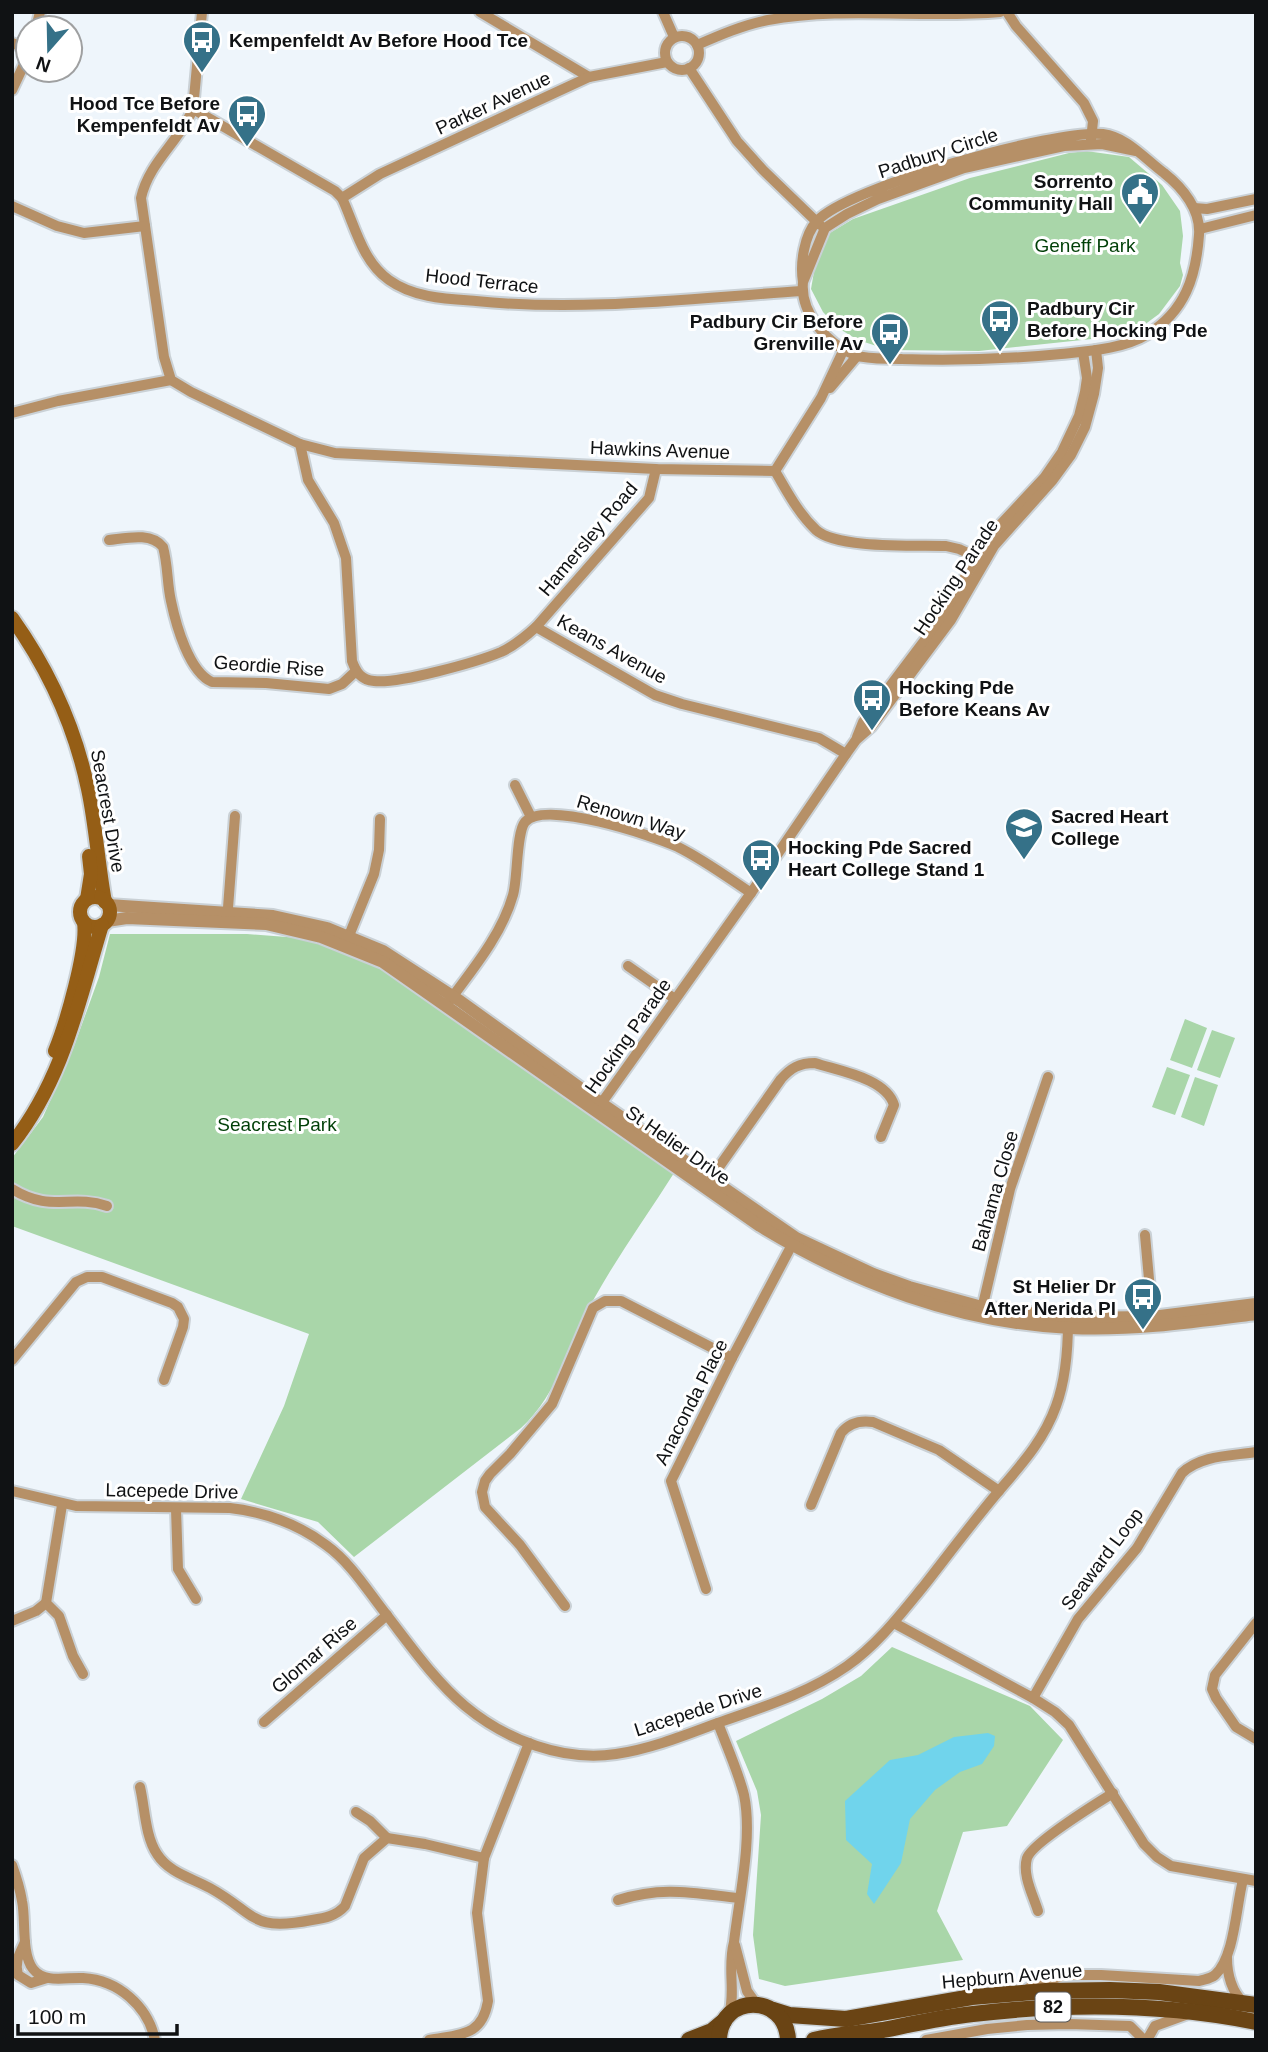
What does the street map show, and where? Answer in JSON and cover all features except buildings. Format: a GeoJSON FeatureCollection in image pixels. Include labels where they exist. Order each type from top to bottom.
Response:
{"type":"FeatureCollection","features":[{"type":"Feature","properties":{"kind":"main road","name":"Seacrest Drive"},"geometry":{"type":"LineString","coordinates":[[12,618],[44,668],[74,734],[88,789],[106,903]]}},
{"type":"Feature","properties":{"kind":"main road","name":"Seacrest Drive"},"geometry":{"type":"LineString","coordinates":[[12,632],[48,694],[73,765],[90,858],[87,899]]}},
{"type":"Feature","properties":{"kind":"main road"},"geometry":{"type":"LineString","coordinates":[[12,1129],[35,1092],[59,1041],[83,950],[85,932],[81,907],[87,899],[97,897],[106,903],[110,913],[104,923],[79,1012],[35,1111],[12,1144]]}},
{"type":"Feature","properties":{"kind":"main road"},"geometry":{"type":"LineString","coordinates":[[83,922],[94,927],[104,923]]}},
{"type":"Feature","properties":{"kind":"main road","name":"Hepburn Avenue"},"geometry":{"type":"LineString","coordinates":[[765,2008],[789,2015],[846,2020],[972,1997],[1110,1990],[1159,1992],[1250,2004]]}},
{"type":"Feature","properties":{"kind":"main road"},"geometry":{"type":"LineString","coordinates":[[689,2040],[712,2031],[742,2006],[765,2008],[783,2021],[788,2040]]}},
{"type":"Feature","properties":{"kind":"main road","name":"Hepburn Avenue"},"geometry":{"type":"LineString","coordinates":[[819,2039],[969,2014],[1035,2007],[1106,2006],[1194,2012],[1256,2022]]}},
{"type":"Feature","properties":{"kind":"main road"},"geometry":{"type":"LineString","coordinates":[[719,2040],[726,2018]]}},
{"type":"Feature","properties":{"kind":"street"},"geometry":{"type":"LineString","coordinates":[[12,413],[58,401],[171,380],[164,357],[141,198],[147,178],[188,121],[193,109],[202,12]]}},
{"type":"Feature","properties":{"kind":"street"},"geometry":{"type":"LineString","coordinates":[[481,12],[589,77]]}},
{"type":"Feature","properties":{"kind":"street"},"geometry":{"type":"LineString","coordinates":[[663,12],[674,37]]}},
{"type":"Feature","properties":{"kind":"street"},"geometry":{"type":"LineString","coordinates":[[697,45],[766,20],[800,15],[861,12],[959,16],[1000,12]]}},
{"type":"Feature","properties":{"kind":"street"},"geometry":{"type":"LineString","coordinates":[[1007,12],[1016,26],[1084,103],[1093,121],[1091,139]]}},
{"type":"Feature","properties":{"kind":"street"},"geometry":{"type":"LineString","coordinates":[[686,36],[697,45],[699,57],[689,68],[677,69],[667,62],[665,50],[674,37],[686,36]]}},
{"type":"Feature","properties":{"kind":"street","name":"Parker Avenue"},"geometry":{"type":"LineString","coordinates":[[342,198],[380,174],[589,77],[667,62]]}},
{"type":"Feature","properties":{"kind":"street"},"geometry":{"type":"LineString","coordinates":[[689,68],[737,141],[820,225],[803,286]]}},
{"type":"Feature","properties":{"kind":"street"},"geometry":{"type":"LineString","coordinates":[[193,109],[329,187],[342,198]]}},
{"type":"Feature","properties":{"kind":"street","name":"Padbury Circle"},"geometry":{"type":"LineString","coordinates":[[803,286],[806,310],[811,318],[844,349],[857,356],[968,360],[1083,352],[1134,341],[1149,334],[1173,314],[1185,297],[1195,274],[1200,229],[1194,208],[1173,180],[1118,137],[1064,137],[961,161],[843,205],[820,225]]}},
{"type":"Feature","properties":{"kind":"street","name":"Hood Terrace"},"geometry":{"type":"LineString","coordinates":[[342,198],[362,247],[378,271],[401,287],[438,298],[575,306],[803,286]]}},
{"type":"Feature","properties":{"kind":"street"},"geometry":{"type":"LineString","coordinates":[[1194,208],[1231,206],[1256,199]]}},
{"type":"Feature","properties":{"kind":"street"},"geometry":{"type":"LineString","coordinates":[[12,206],[57,226],[85,233],[145,226]]}},
{"type":"Feature","properties":{"kind":"street"},"geometry":{"type":"LineString","coordinates":[[1231,206],[1236,220]]}},
{"type":"Feature","properties":{"kind":"street"},"geometry":{"type":"LineString","coordinates":[[1200,229],[1256,215]]}},
{"type":"Feature","properties":{"kind":"street"},"geometry":{"type":"LineString","coordinates":[[844,349],[821,398],[775,471],[798,509],[817,531],[827,537],[852,543],[946,547],[980,559]]}},
{"type":"Feature","properties":{"kind":"street","name":"Hocking Parade"},"geometry":{"type":"LineString","coordinates":[[980,559],[1052,481],[1079,439],[1094,394],[1098,368],[1096,350]]}},
{"type":"Feature","properties":{"kind":"street","name":"Hocking Parade"},"geometry":{"type":"LineString","coordinates":[[599,1107],[856,740],[871,727],[960,606],[986,540],[1044,478],[1072,434],[1079,416],[1086,385],[1083,352]]}},
{"type":"Feature","properties":{"kind":"street"},"geometry":{"type":"LineString","coordinates":[[821,398],[857,356]]}},
{"type":"Feature","properties":{"kind":"street","name":"Hawkins Avenue"},"geometry":{"type":"LineString","coordinates":[[171,380],[300,444],[335,453],[656,469],[775,471]]}},
{"type":"Feature","properties":{"kind":"street"},"geometry":{"type":"LineString","coordinates":[[300,444],[308,480],[334,523],[346,558],[352,661],[356,671]]}},
{"type":"Feature","properties":{"kind":"street","name":"Hamersley Road"},"geometry":{"type":"LineString","coordinates":[[536,627],[649,498],[656,469]]}},
{"type":"Feature","properties":{"kind":"street","name":"Geordie Rise"},"geometry":{"type":"LineString","coordinates":[[109,540],[145,537],[155,540],[163,547],[171,603],[190,659],[203,678],[212,682],[266,683],[329,689],[342,684],[356,671]]}},
{"type":"Feature","properties":{"kind":"street","name":"Keans Avenue"},"geometry":{"type":"LineString","coordinates":[[356,671],[366,678],[383,681],[430,673],[494,654],[520,641],[536,627],[655,695],[681,704],[819,738],[846,754]]}},
{"type":"Feature","properties":{"kind":"street"},"geometry":{"type":"LineString","coordinates":[[449,1001],[490,944],[508,910],[517,876],[519,838],[524,823],[531,817],[515,786]]}},
{"type":"Feature","properties":{"kind":"street","name":"Renown Way"},"geometry":{"type":"LineString","coordinates":[[531,817],[559,814],[585,818],[676,846],[751,893]]}},
{"type":"Feature","properties":{"kind":"street"},"geometry":{"type":"LineString","coordinates":[[227,916],[235,816]]}},
{"type":"Feature","properties":{"kind":"street"},"geometry":{"type":"LineString","coordinates":[[347,941],[378,861],[380,819]]}},
{"type":"Feature","properties":{"kind":"street","name":"St Helier Drive"},"geometry":{"type":"LineString","coordinates":[[106,903],[227,916],[347,941],[449,1001],[708,1183],[760,1226],[794,1241],[858,1278],[886,1289],[981,1311],[1068,1323],[1153,1322],[1256,1314]]}},
{"type":"Feature","properties":{"kind":"street","name":"St Helier Drive"},"geometry":{"type":"LineString","coordinates":[[104,923],[127,918],[227,916]]}},
{"type":"Feature","properties":{"kind":"street"},"geometry":{"type":"LineString","coordinates":[[628,966],[675,999]]}},
{"type":"Feature","properties":{"kind":"street"},"geometry":{"type":"LineString","coordinates":[[708,1183],[781,1079],[794,1067],[806,1063],[815,1063],[873,1083],[888,1093],[894,1105],[881,1137]]}},
{"type":"Feature","properties":{"kind":"street","name":"Bahama Close"},"geometry":{"type":"LineString","coordinates":[[981,1311],[1010,1189],[1048,1077]]}},
{"type":"Feature","properties":{"kind":"street"},"geometry":{"type":"LineString","coordinates":[[12,1189],[44,1202],[60,1204],[90,1200],[107,1206]]}},
{"type":"Feature","properties":{"kind":"street"},"geometry":{"type":"LineString","coordinates":[[1146,1235],[1153,1322]]}},
{"type":"Feature","properties":{"kind":"street","name":"Anaconda Place"},"geometry":{"type":"LineString","coordinates":[[706,1589],[671,1481],[794,1241]]}},
{"type":"Feature","properties":{"kind":"street"},"geometry":{"type":"LineString","coordinates":[[12,1360],[76,1282],[87,1277],[102,1276],[173,1303],[182,1313],[183,1327],[164,1380]]}},
{"type":"Feature","properties":{"kind":"street"},"geometry":{"type":"LineString","coordinates":[[565,1606],[520,1545],[485,1507],[482,1492],[485,1480],[552,1404],[593,1308],[605,1301],[621,1301],[732,1358]]}},
{"type":"Feature","properties":{"kind":"street","name":"St Helier Drive"},"geometry":{"type":"LineString","coordinates":[[1153,1322],[1256,1304]]}},
{"type":"Feature","properties":{"kind":"street","name":"Lacepede Drive"},"geometry":{"type":"LineString","coordinates":[[12,1492],[62,1505],[248,1510],[296,1527],[326,1545],[351,1567],[443,1684],[466,1707],[499,1729],[530,1743],[568,1753],[615,1754],[665,1743],[791,1697],[822,1682],[849,1664],[894,1623],[1034,1448],[1056,1406],[1066,1364],[1068,1323]]}},
{"type":"Feature","properties":{"kind":"street"},"geometry":{"type":"LineString","coordinates":[[811,1505],[841,1433],[846,1427],[866,1421],[939,1450],[999,1491]]}},
{"type":"Feature","properties":{"kind":"street","name":"Seaward Loop"},"geometry":{"type":"LineString","coordinates":[[1033,1698],[1078,1619],[1137,1548],[1182,1473],[1191,1464],[1200,1461],[1256,1452]]}},
{"type":"Feature","properties":{"kind":"street"},"geometry":{"type":"LineString","coordinates":[[12,1621],[36,1611],[46,1603],[62,1505]]}},
{"type":"Feature","properties":{"kind":"street"},"geometry":{"type":"LineString","coordinates":[[176,1509],[178,1569],[196,1599]]}},
{"type":"Feature","properties":{"kind":"street"},"geometry":{"type":"LineString","coordinates":[[46,1603],[63,1624],[69,1648],[83,1674]]}},
{"type":"Feature","properties":{"kind":"street","name":"Glomar Rise"},"geometry":{"type":"LineString","coordinates":[[264,1722],[387,1615]]}},
{"type":"Feature","properties":{"kind":"street"},"geometry":{"type":"LineString","coordinates":[[894,1623],[1055,1712],[1069,1725],[1144,1844],[1157,1857],[1171,1866],[1256,1881]]}},
{"type":"Feature","properties":{"kind":"street"},"geometry":{"type":"LineString","coordinates":[[1256,1623],[1215,1675],[1212,1689],[1236,1727],[1256,1739]]}},
{"type":"Feature","properties":{"kind":"street"},"geometry":{"type":"LineString","coordinates":[[718,1723],[738,1776],[747,1836],[730,1956],[732,2004],[726,2018]]}},
{"type":"Feature","properties":{"kind":"street"},"geometry":{"type":"LineString","coordinates":[[429,2040],[472,2031],[479,2026],[487,2009],[477,1913],[484,1858],[530,1743]]}},
{"type":"Feature","properties":{"kind":"street"},"geometry":{"type":"LineString","coordinates":[[140,1787],[153,1847],[165,1863],[218,1892],[254,1919],[271,1924],[316,1919],[340,1911],[345,1906],[364,1858],[387,1838]]}},
{"type":"Feature","properties":{"kind":"street"},"geometry":{"type":"LineString","coordinates":[[1038,1911],[1026,1874],[1027,1857],[1037,1844],[1113,1793]]}},
{"type":"Feature","properties":{"kind":"street"},"geometry":{"type":"LineString","coordinates":[[356,1812],[370,1821],[387,1838],[484,1858]]}},
{"type":"Feature","properties":{"kind":"street"},"geometry":{"type":"LineString","coordinates":[[12,1865],[22,1900],[25,1940],[31,1966],[47,1978],[94,1979],[115,1987],[143,2011],[149,2019],[155,2040]]}},
{"type":"Feature","properties":{"kind":"street"},"geometry":{"type":"LineString","coordinates":[[1013,1993],[1064,1975],[1199,1981],[1213,1978],[1227,1952],[1243,1880]]}},
{"type":"Feature","properties":{"kind":"street"},"geometry":{"type":"LineString","coordinates":[[618,1900],[668,1890],[739,1898]]}},
{"type":"Feature","properties":{"kind":"street"},"geometry":{"type":"LineString","coordinates":[[734,1942],[747,1992],[765,2008]]}},
{"type":"Feature","properties":{"kind":"street"},"geometry":{"type":"LineString","coordinates":[[1227,1952],[1227,1969],[1236,1997],[1250,2004]]}},
{"type":"Feature","properties":{"kind":"street"},"geometry":{"type":"LineString","coordinates":[[926,2040],[987,2029],[1069,2024],[1130,2026],[1145,2040],[1155,2026],[1194,2012]]}},
{"type":"Feature","properties":{"kind":"green space","name":"Geneff Park"},"geometry":{"type":"Polygon","coordinates":[[[1086,151],[1129,157],[1162,185],[1180,211],[1183,236],[1180,263],[1183,275],[1180,286],[1159,314],[1140,328],[1101,338],[979,351],[889,350],[858,340],[838,328],[823,312],[811,289],[815,266],[828,234],[853,219],[970,178],[1086,151]]]}},
{"type":"Feature","properties":{"kind":"green space","name":"Seacrest Park"},"geometry":{"type":"Polygon","coordinates":[[[110,934],[247,934],[300,938],[355,953],[420,992],[674,1173],[604,1281],[555,1383],[534,1414],[521,1428],[354,1557],[318,1522],[241,1499],[284,1406],[309,1334],[12,1226],[12,1158],[43,1117],[73,1049],[99,977],[110,934]]]}},
{"type":"Feature","properties":{"kind":"green space"},"geometry":{"type":"Polygon","coordinates":[[[1185,1019],[1207,1028],[1192,1068],[1170,1060],[1185,1019]]]}},
{"type":"Feature","properties":{"kind":"green space"},"geometry":{"type":"Polygon","coordinates":[[[1212,1030],[1235,1038],[1220,1078],[1197,1070],[1212,1030]]]}},
{"type":"Feature","properties":{"kind":"green space"},"geometry":{"type":"Polygon","coordinates":[[[1167,1067],[1190,1075],[1175,1115],[1152,1107],[1167,1067]]]}},
{"type":"Feature","properties":{"kind":"green space"},"geometry":{"type":"Polygon","coordinates":[[[1195,1077],[1218,1085],[1204,1126],[1181,1117],[1195,1077]]]}},
{"type":"Feature","properties":{"kind":"green space"},"geometry":{"type":"Polygon","coordinates":[[[892,1647],[1030,1706],[1063,1740],[1007,1826],[963,1832],[937,1911],[963,1960],[785,1986],[759,1979],[753,1935],[761,1815],[757,1791],[736,1741],[822,1699],[861,1676],[892,1647]]]}},
{"type":"Feature","properties":{"kind":"water"},"geometry":{"type":"Polygon","coordinates":[[[988,1733],[995,1736],[994,1746],[982,1764],[960,1772],[935,1790],[910,1819],[901,1863],[874,1904],[867,1894],[872,1864],[846,1840],[845,1801],[890,1760],[918,1755],[954,1737],[988,1733]]]}},
{"type":"Feature","properties":{"kind":"place","name":"Kempenfeldt Av Before Hood Tce"},"geometry":{"type":"Point","coordinates":[202,74]}},
{"type":"Feature","properties":{"kind":"place","name":"Hood Tce Before Kempenfeldt Av"},"geometry":{"type":"Point","coordinates":[247,148]}},
{"type":"Feature","properties":{"kind":"place","name":"Sorrento Community Hall"},"geometry":{"type":"Point","coordinates":[1140,226]}},
{"type":"Feature","properties":{"kind":"place","name":"Padbury Cir Before Hocking Pde"},"geometry":{"type":"Point","coordinates":[1000,353]}},
{"type":"Feature","properties":{"kind":"place","name":"Padbury Cir Before Grenville Av"},"geometry":{"type":"Point","coordinates":[890,366]}},
{"type":"Feature","properties":{"kind":"place","name":"Hocking Pde Before Keans Av"},"geometry":{"type":"Point","coordinates":[872,732]}},
{"type":"Feature","properties":{"kind":"place","name":"Sacred Heart College"},"geometry":{"type":"Point","coordinates":[1024,861]}},
{"type":"Feature","properties":{"kind":"place","name":"Hocking Pde Sacred Heart College Stand 1"},"geometry":{"type":"Point","coordinates":[761,892]}},
{"type":"Feature","properties":{"kind":"place","name":"St Helier Dr After Nerida Pl"},"geometry":{"type":"Point","coordinates":[1143,1331]}}]}
